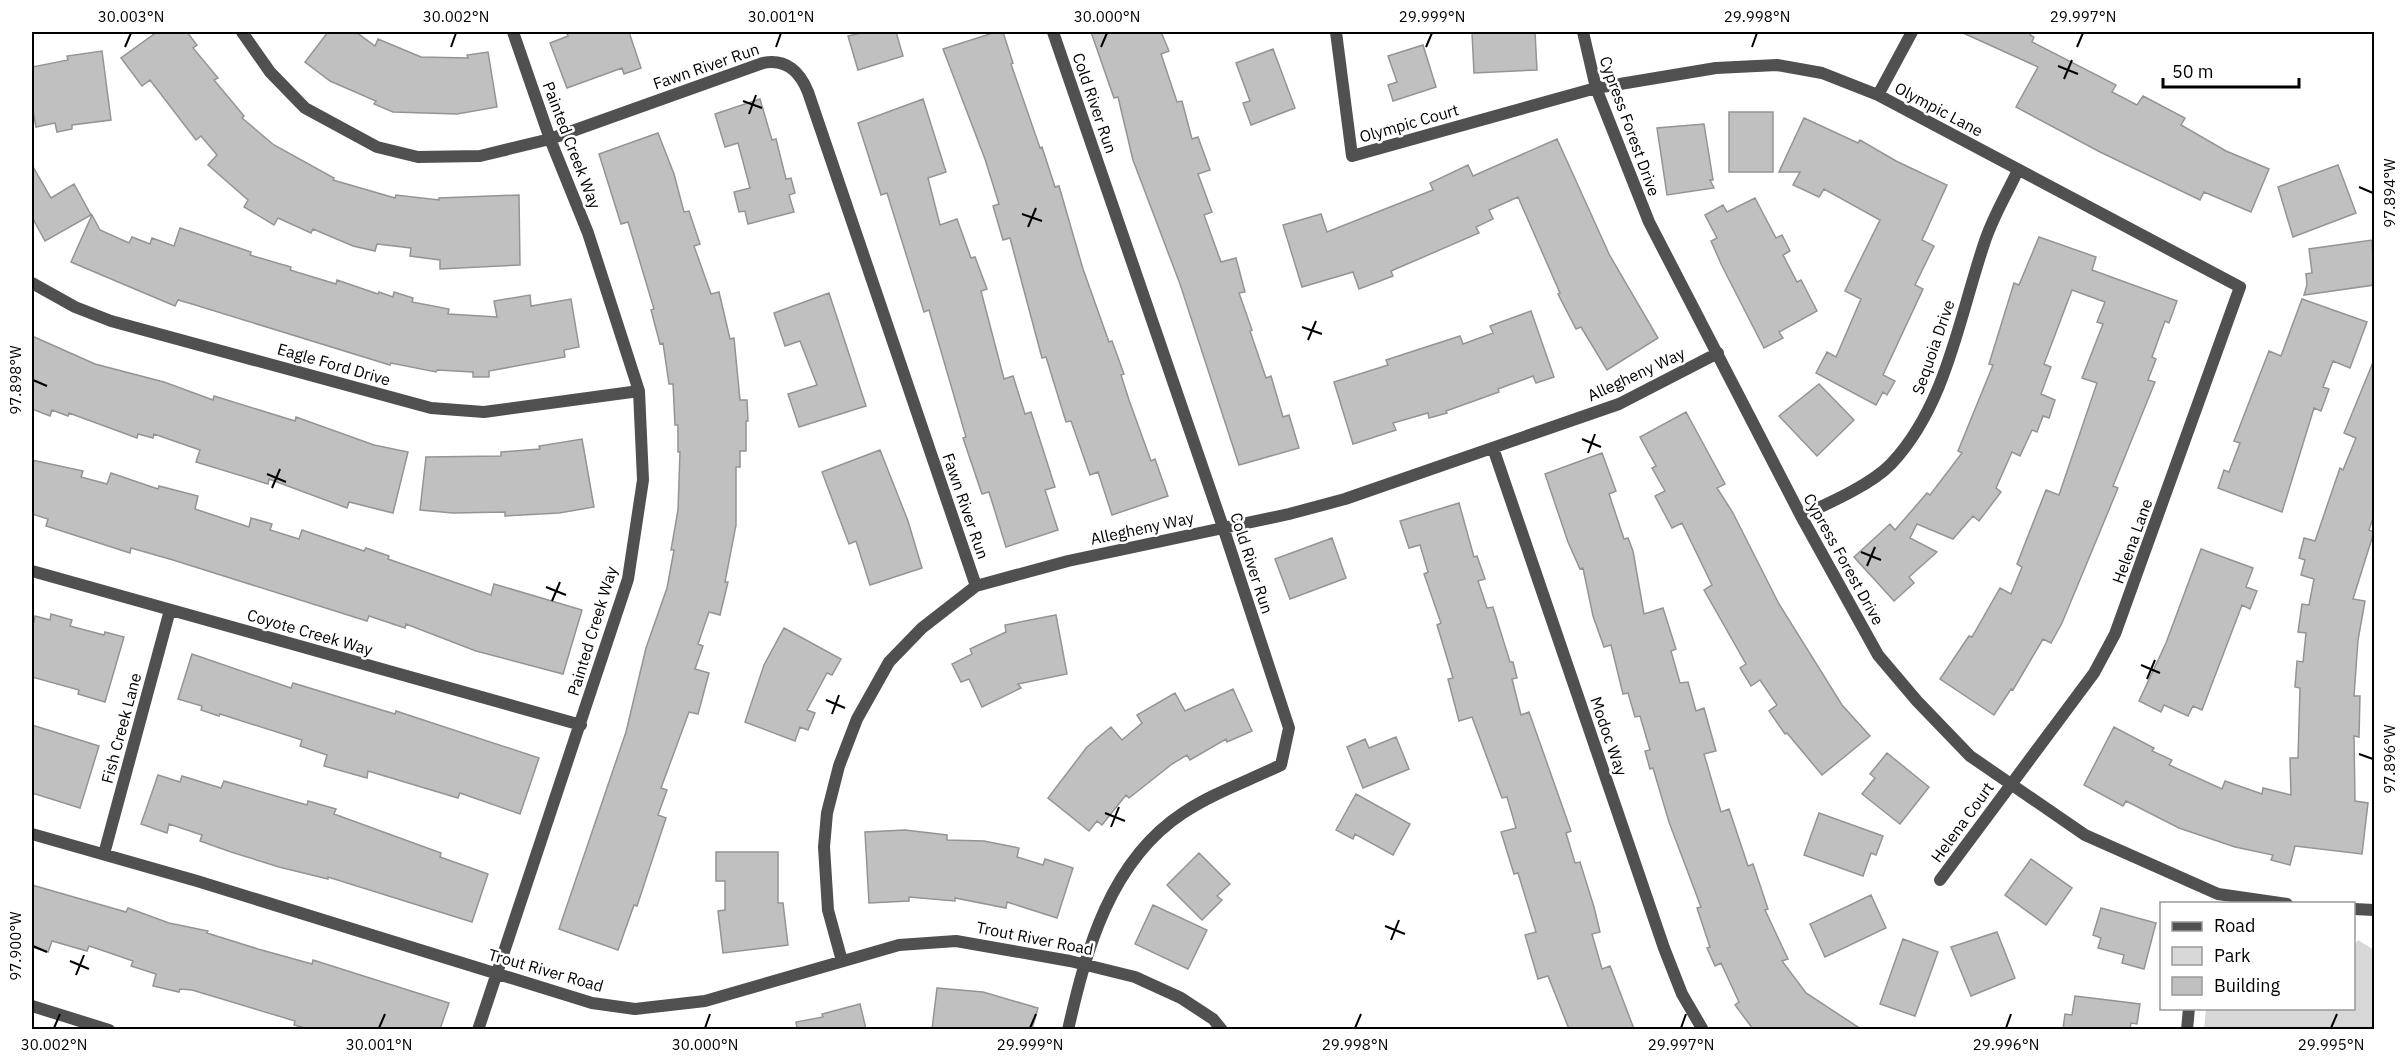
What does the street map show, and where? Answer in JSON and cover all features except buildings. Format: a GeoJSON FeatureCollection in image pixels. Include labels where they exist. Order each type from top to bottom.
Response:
{"type":"FeatureCollection","features":[{"type":"Feature","properties":{"kind":"street","name":"Fawn River Run"},"geometry":{"type":"LineString","coordinates":[[242,32],[270,72],[305,108],[377,147],[418,157],[480,156],[550,140],[763,63],[777,61],[798,74],[812,103],[976,586]]}},
{"type":"Feature","properties":{"kind":"street","name":"Painted Creek Way"},"geometry":{"type":"LineString","coordinates":[[478,1029],[628,579],[643,480],[639,391],[588,233],[550,140],[513,32]]}},
{"type":"Feature","properties":{"kind":"street","name":"Cold River Run"},"geometry":{"type":"LineString","coordinates":[[1053,32],[1223,527],[1289,728],[1281,765],[1212,795],[1180,815],[1150,841],[1127,869],[1113,893],[1083,964],[1068,1029]]}},
{"type":"Feature","properties":{"kind":"street","name":"Olympic Court"},"geometry":{"type":"LineString","coordinates":[[1336,32],[1352,156],[1596,88]]}},
{"type":"Feature","properties":{"kind":"street","name":"Cypress Forest Drive"},"geometry":{"type":"LineString","coordinates":[[1583,32],[1596,88],[1648,222],[1801,516],[1878,655],[1917,701],[1970,756],[2085,835],[2216,899],[2269,902]]}},
{"type":"Feature","properties":{"kind":"street"},"geometry":{"type":"LineString","coordinates":[[1878,95],[1912,32]]}},
{"type":"Feature","properties":{"kind":"street","name":"Olympic Lane"},"geometry":{"type":"LineString","coordinates":[[1596,88],[1716,68],[1777,65],[1822,73],[1878,95],[2240,287]]}},
{"type":"Feature","properties":{"kind":"street","name":"Sequoia Drive"},"geometry":{"type":"LineString","coordinates":[[1801,516],[1845,495],[1890,466],[1917,432],[1935,398],[1985,240],[2018,170]]}},
{"type":"Feature","properties":{"kind":"street","name":"Eagle Ford Drive"},"geometry":{"type":"LineString","coordinates":[[32,283],[75,308],[111,321],[431,408],[484,412],[639,391]]}},
{"type":"Feature","properties":{"kind":"street","name":"Helena Lane"},"geometry":{"type":"LineString","coordinates":[[2010,785],[2094,673],[2115,634],[2240,287]]}},
{"type":"Feature","properties":{"kind":"street","name":"Allegheny Way"},"geometry":{"type":"LineString","coordinates":[[843,961],[828,910],[824,847],[827,813],[839,766],[857,719],[889,662],[922,628],[976,586],[1068,561],[1289,514],[1345,499],[1619,404],[1718,353]]}},
{"type":"Feature","properties":{"kind":"street","name":"Modoc Way"},"geometry":{"type":"LineString","coordinates":[[1493,448],[1664,948],[1682,994],[1702,1029]]}},
{"type":"Feature","properties":{"kind":"street","name":"Coyote Creek Way"},"geometry":{"type":"LineString","coordinates":[[32,571],[581,725]]}},
{"type":"Feature","properties":{"kind":"street","name":"Fish Creek Lane"},"geometry":{"type":"LineString","coordinates":[[104,854],[170,610]]}},
{"type":"Feature","properties":{"kind":"street","name":"Helena Court"},"geometry":{"type":"LineString","coordinates":[[1940,880],[2010,785]]}},
{"type":"Feature","properties":{"kind":"street","name":"Trout River Road"},"geometry":{"type":"LineString","coordinates":[[32,834],[592,1003],[635,1009],[705,1001],[899,945],[956,941],[1083,964],[1135,977],[1157,986],[1213,1019],[1222,1029]]}},
{"type":"Feature","properties":{"kind":"street"},"geometry":{"type":"LineString","coordinates":[[2355,909],[2374,910]]}},
{"type":"Feature","properties":{"kind":"street"},"geometry":{"type":"LineString","coordinates":[[32,1006],[109,1029]]}},
{"type":"Feature","properties":{"kind":"street"},"geometry":{"type":"LineString","coordinates":[[2187,1029],[2189,1010]]}},
{"type":"Feature","properties":{"kind":"green space"},"geometry":{"type":"Polygon","coordinates":[[[2358,940],[2374,950],[2374,1029],[2204,1029],[2206,1010],[2355,1010],[2355,944],[2358,940]]]}}]}
